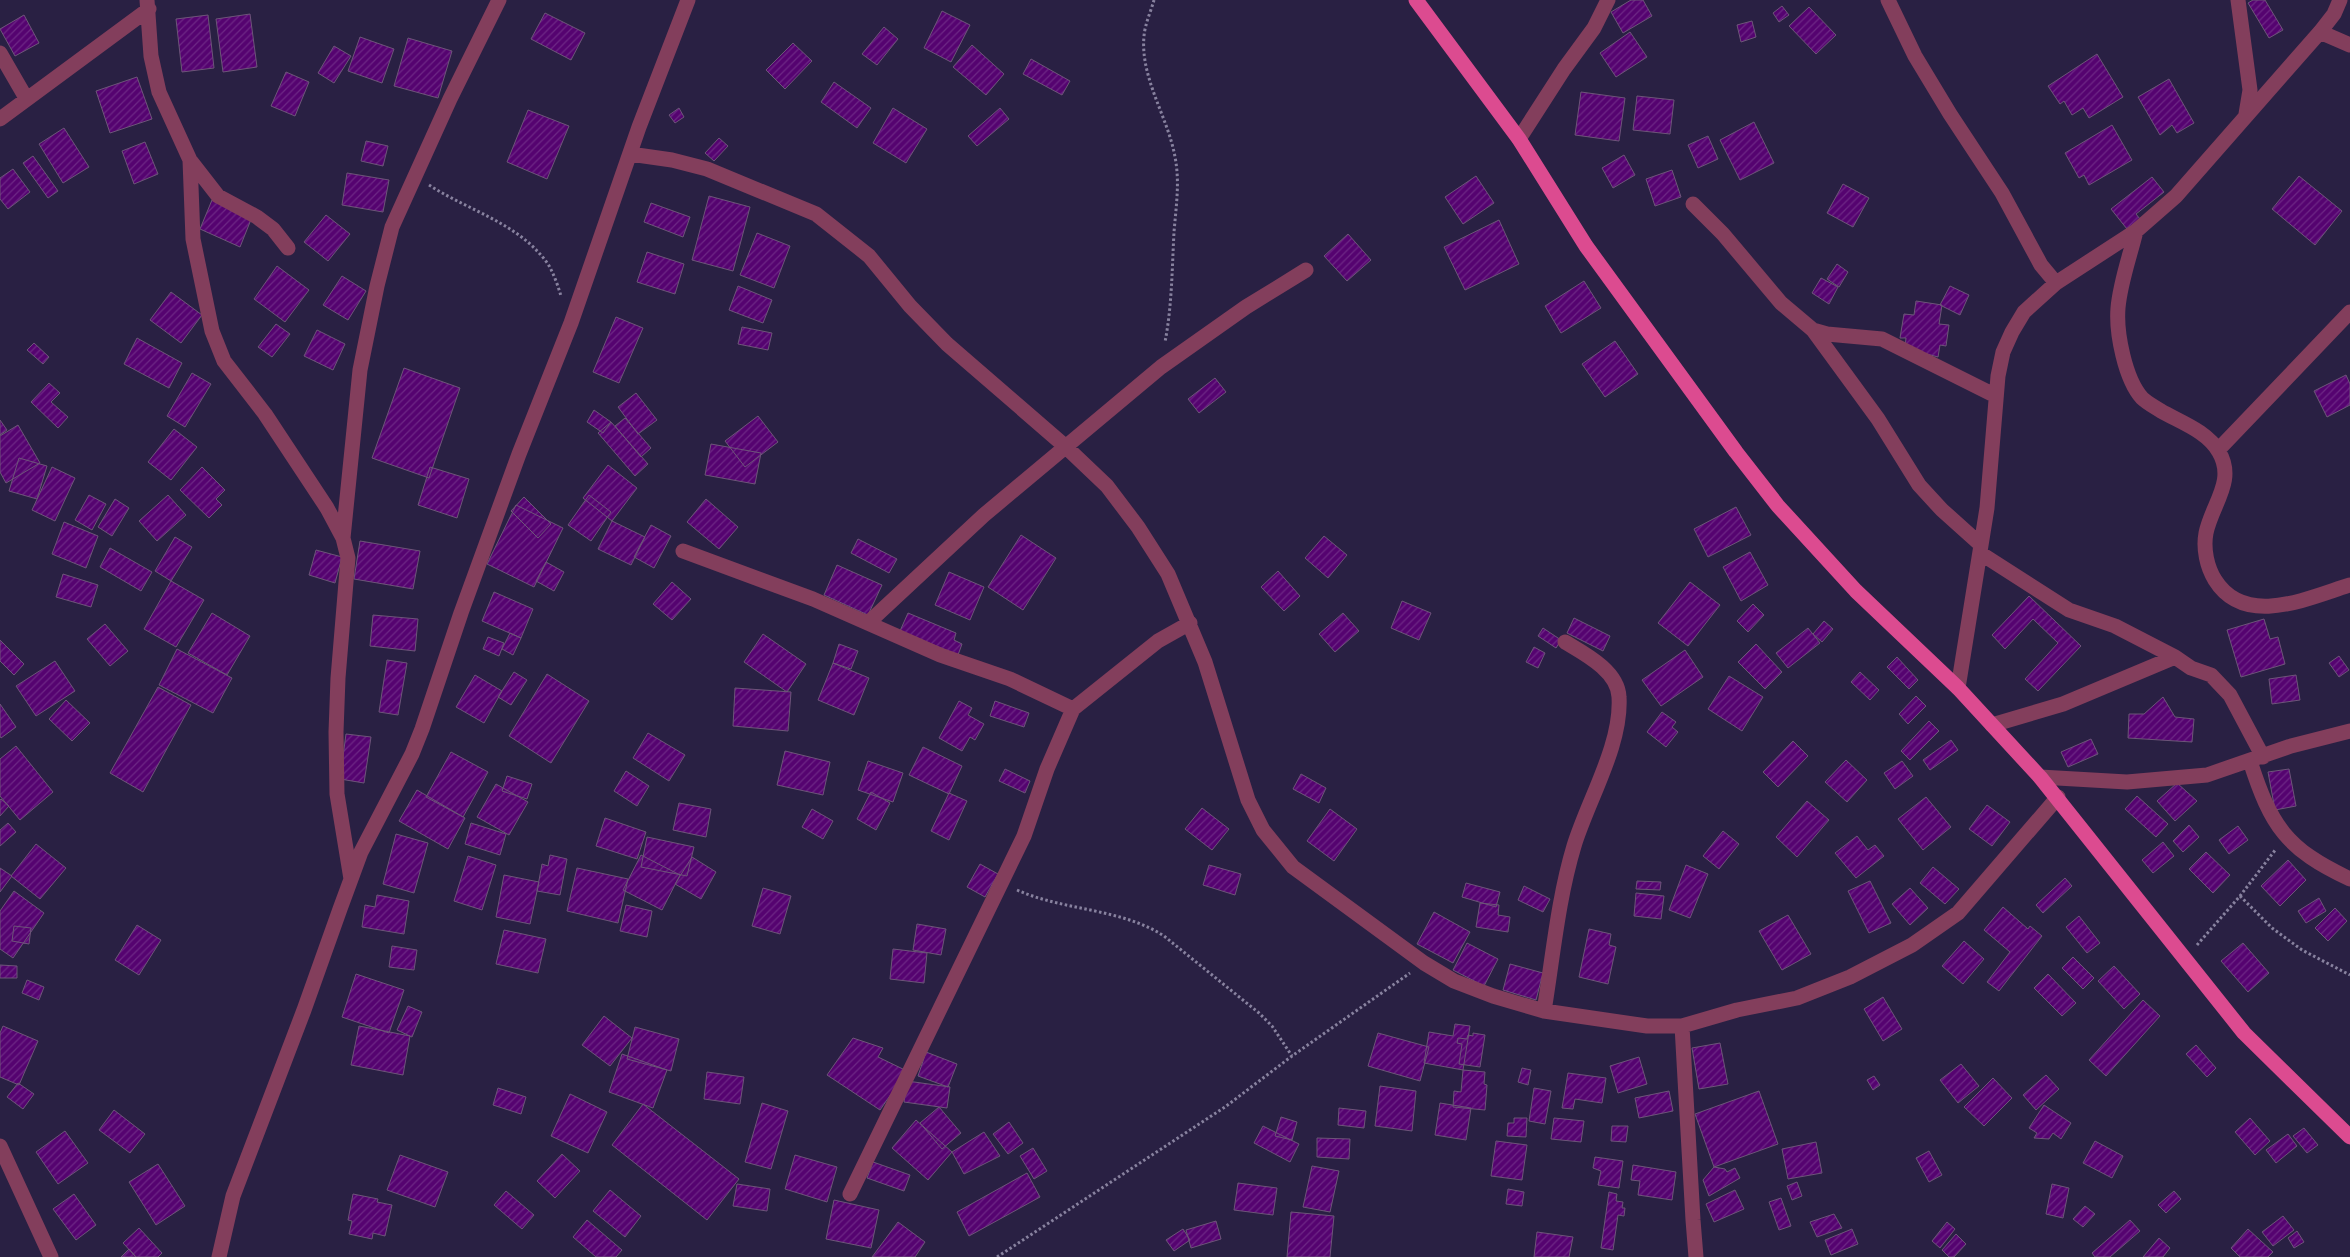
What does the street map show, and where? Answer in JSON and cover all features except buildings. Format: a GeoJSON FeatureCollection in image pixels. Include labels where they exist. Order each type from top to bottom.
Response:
{"type":"FeatureCollection","features":[{"type":"Feature","properties":{"kind":"main road"},"geometry":{"type":"LineString","coordinates":[[1416,0],[1518,139],[1586,246],[1736,452],[1778,506],[1856,591],[1958,688],[1992,724],[2058,797],[2244,1033],[2350,1137]]}},
{"type":"Feature","properties":{"kind":"street"},"geometry":{"type":"LineString","coordinates":[[342,538],[360,370],[376,286],[392,227],[450,98],[499,0]]}},
{"type":"Feature","properties":{"kind":"street"},"geometry":{"type":"LineString","coordinates":[[219,1257],[233,1196],[361,852],[412,754],[422,730],[461,613],[512,472],[571,323],[630,154],[688,0]]}},
{"type":"Feature","properties":{"kind":"street"},"geometry":{"type":"LineString","coordinates":[[1518,139],[1564,69],[1594,28],[1608,0]]}},
{"type":"Feature","properties":{"kind":"street"},"geometry":{"type":"LineString","coordinates":[[1888,0],[1925,73],[2002,193],[2041,265],[2056,282]]}},
{"type":"Feature","properties":{"kind":"street"},"geometry":{"type":"LineString","coordinates":[[2238,0],[2250,90],[2246,114]]}},
{"type":"Feature","properties":{"kind":"street"},"geometry":{"type":"LineString","coordinates":[[1958,688],[1988,508],[1996,396],[2003,352],[2012,332],[2024,312],[2056,282],[2136,231],[2176,196],[2246,114],[2320,32],[2334,14],[2340,0]]}},
{"type":"Feature","properties":{"kind":"street"},"geometry":{"type":"LineString","coordinates":[[0,119],[148,4]]}},
{"type":"Feature","properties":{"kind":"street"},"geometry":{"type":"LineString","coordinates":[[148,4],[152,56],[159,92],[190,160],[218,196],[257,217],[273,230],[288,248]]}},
{"type":"Feature","properties":{"kind":"street"},"geometry":{"type":"LineString","coordinates":[[2320,32],[2350,45]]}},
{"type":"Feature","properties":{"kind":"street"},"geometry":{"type":"LineString","coordinates":[[0,53],[26,98]]}},
{"type":"Feature","properties":{"kind":"street"},"geometry":{"type":"LineString","coordinates":[[630,154],[672,160],[707,169],[816,214],[869,256],[910,306],[947,344],[1066,447],[1107,486],[1138,527],[1168,574],[1190,623],[1248,800],[1263,830],[1293,866],[1424,963],[1454,981],[1544,1011],[1647,1026],[1682,1026],[1737,1010],[1797,998],[1850,977],[1912,945],[1958,913],[2058,797]]}},
{"type":"Feature","properties":{"kind":"street"},"geometry":{"type":"LineString","coordinates":[[190,160],[193,239],[212,331],[224,361],[265,414],[327,508],[342,538],[348,558],[338,678],[337,794],[351,880]]}},
{"type":"Feature","properties":{"kind":"street"},"geometry":{"type":"LineString","coordinates":[[1693,204],[1723,234],[1781,303],[1813,330],[1878,419],[1919,485],[1981,549],[2069,610],[2115,626],[2175,657],[2191,668],[2211,675],[2230,695],[2257,759],[2262,799],[2285,837],[2309,856],[2350,879]]}},
{"type":"Feature","properties":{"kind":"street"},"geometry":{"type":"LineString","coordinates":[[2136,231],[2121,292],[2118,320],[2130,381],[2143,398],[2205,436],[2218,450],[2225,463],[2227,475],[2206,534],[2206,554],[2209,570],[2225,593],[2232,599],[2250,606],[2270,608],[2350,585]]}},
{"type":"Feature","properties":{"kind":"street"},"geometry":{"type":"LineString","coordinates":[[868,623],[984,515],[1161,367],[1246,307],[1306,270]]}},
{"type":"Feature","properties":{"kind":"street"},"geometry":{"type":"LineString","coordinates":[[2218,450],[2350,312]]}},
{"type":"Feature","properties":{"kind":"street"},"geometry":{"type":"LineString","coordinates":[[1813,330],[1826,334],[1882,339],[1996,396]]}},
{"type":"Feature","properties":{"kind":"street"},"geometry":{"type":"LineString","coordinates":[[683,551],[813,599],[940,655],[1017,682],[1073,709]]}},
{"type":"Feature","properties":{"kind":"street"},"geometry":{"type":"LineString","coordinates":[[850,1194],[1024,836],[1046,769],[1073,709],[1158,641],[1190,623]]}},
{"type":"Feature","properties":{"kind":"street"},"geometry":{"type":"LineString","coordinates":[[1544,1011],[1558,921],[1574,847],[1612,746],[1619,696],[1606,671],[1565,642]]}},
{"type":"Feature","properties":{"kind":"street"},"geometry":{"type":"LineString","coordinates":[[1992,724],[2063,704],[2175,657]]}},
{"type":"Feature","properties":{"kind":"street"},"geometry":{"type":"LineString","coordinates":[[2040,777],[2127,782],[2207,775],[2291,746],[2350,731]]}},
{"type":"Feature","properties":{"kind":"street"},"geometry":{"type":"LineString","coordinates":[[1682,1026],[1696,1257]]}},
{"type":"Feature","properties":{"kind":"street"},"geometry":{"type":"LineString","coordinates":[[0,1146],[51,1257]]}},
{"type":"Feature","properties":{"kind":"path"},"geometry":{"type":"LineString","coordinates":[[1154,0],[1144,34],[1143,49],[1147,72],[1176,157],[1178,190],[1169,320],[1161,367]]}},
{"type":"Feature","properties":{"kind":"path"},"geometry":{"type":"LineString","coordinates":[[416,176],[518,234],[542,257],[556,280],[571,323]]}},
{"type":"Feature","properties":{"kind":"path"},"geometry":{"type":"LineString","coordinates":[[2185,959],[2240,896],[2285,837]]}},
{"type":"Feature","properties":{"kind":"path"},"geometry":{"type":"LineString","coordinates":[[1001,883],[1044,901],[1135,921],[1151,927],[1260,1013],[1272,1026],[1292,1056]]}},
{"type":"Feature","properties":{"kind":"path"},"geometry":{"type":"LineString","coordinates":[[2240,896],[2272,928],[2302,950],[2350,975]]}},
{"type":"Feature","properties":{"kind":"path"},"geometry":{"type":"LineString","coordinates":[[996,1257],[1225,1107],[1292,1056],[1424,963]]}}]}
